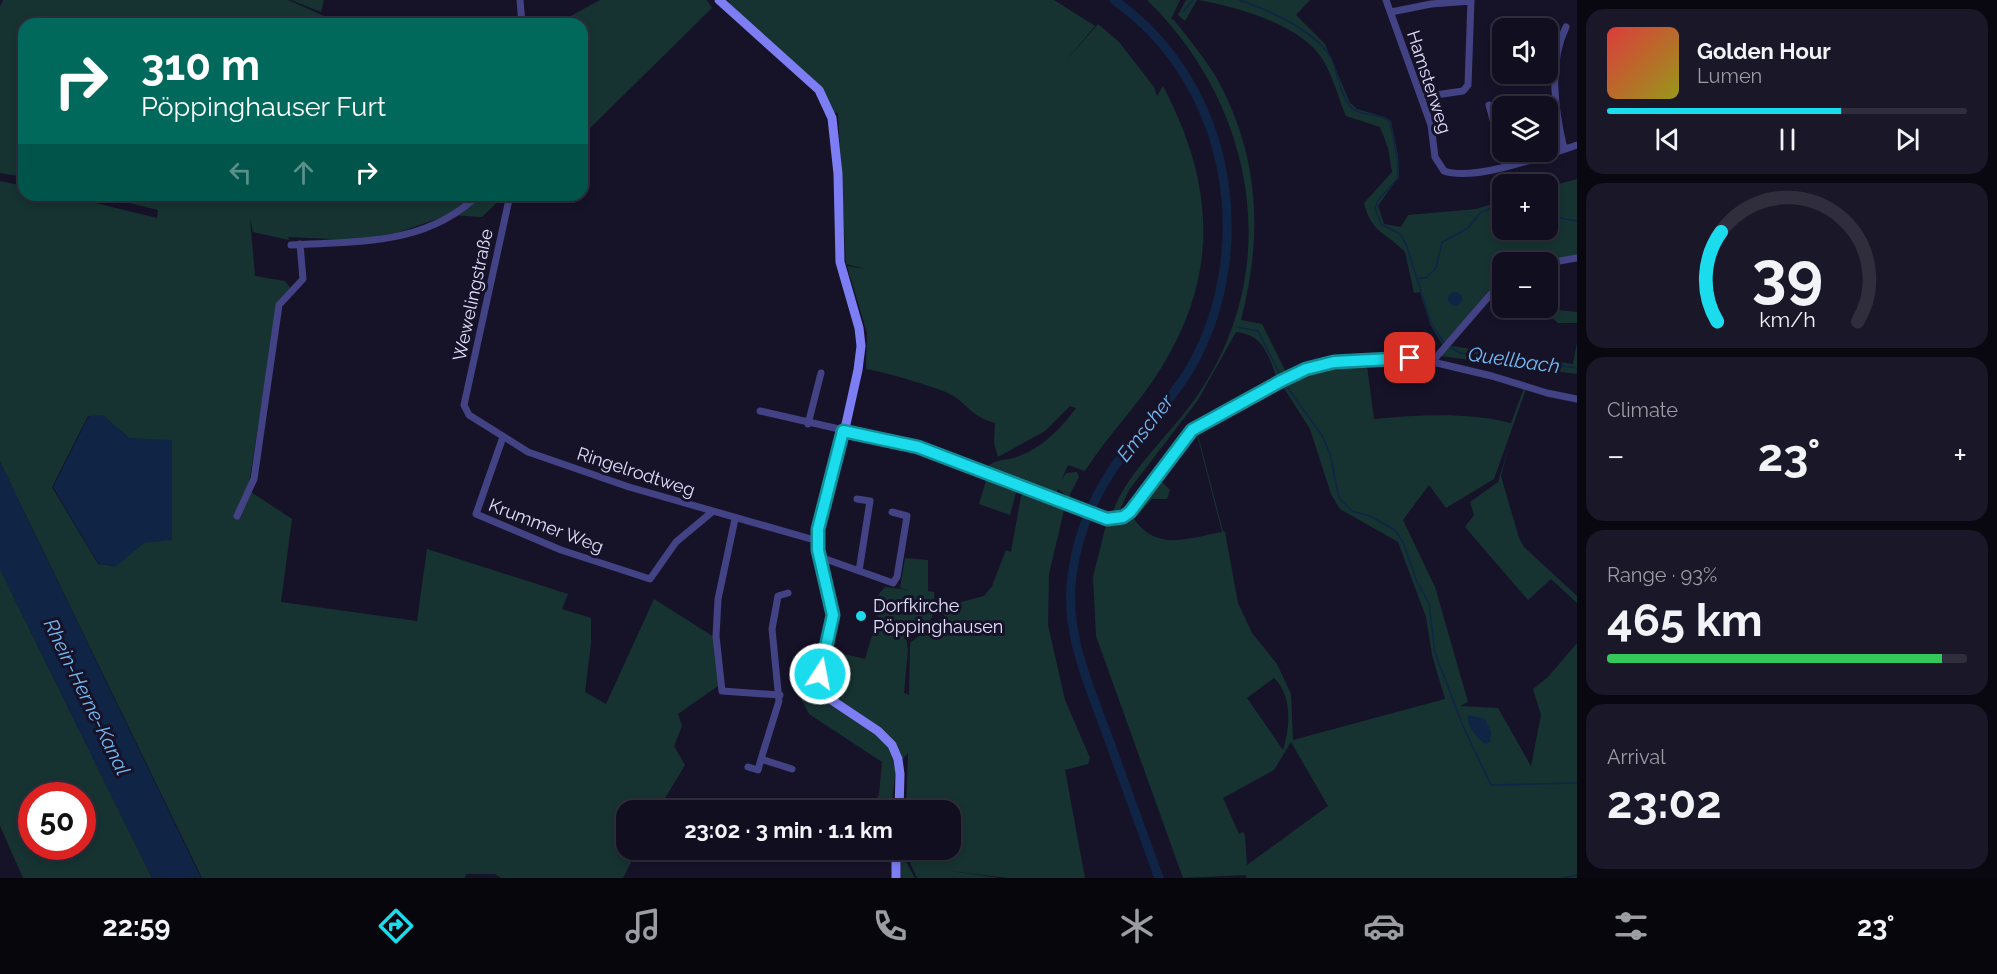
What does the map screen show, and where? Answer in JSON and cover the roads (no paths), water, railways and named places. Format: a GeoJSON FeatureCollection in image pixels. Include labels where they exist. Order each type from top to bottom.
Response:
{"type":"FeatureCollection","features":[{"type":"Feature","properties":{"kind":"main road"},"geometry":{"type":"LineString","coordinates":[[719,0],[819,90],[832,118],[837,158],[840,262],[859,328],[861,346],[858,370],[820,521],[818,541],[820,557],[833,615],[821,661],[821,682],[830,699],[878,731],[892,745],[898,759],[900,774],[899,800]]}},
{"type":"Feature","properties":{"kind":"main road"},"geometry":{"type":"LineString","coordinates":[[896,860],[896,878]]}},
{"type":"Feature","properties":{"kind":"street"},"geometry":{"type":"LineString","coordinates":[[520,0],[522,18]]}},
{"type":"Feature","properties":{"kind":"street","name":"Hamsterweg"},"geometry":{"type":"LineString","coordinates":[[1386,0],[1431,125],[1435,157],[1444,171],[1460,174],[1506,166]]}},
{"type":"Feature","properties":{"kind":"street"},"geometry":{"type":"LineString","coordinates":[[1391,12],[1431,4],[1471,1],[1467,85],[1463,91],[1422,97]]}},
{"type":"Feature","properties":{"kind":"street"},"geometry":{"type":"LineString","coordinates":[[1564,150],[1555,86],[1559,49],[1566,27]]}},
{"type":"Feature","properties":{"kind":"street"},"geometry":{"type":"LineString","coordinates":[[1488,105],[1506,166],[1577,145]]}},
{"type":"Feature","properties":{"kind":"street"},"geometry":{"type":"LineString","coordinates":[[291,244],[347,244],[397,238],[421,231],[451,216],[470,201]]}},
{"type":"Feature","properties":{"kind":"street","name":"Wewelingstraße"},"geometry":{"type":"LineString","coordinates":[[465,401],[509,201]]}},
{"type":"Feature","properties":{"kind":"street"},"geometry":{"type":"LineString","coordinates":[[237,516],[254,479],[263,433],[279,305],[303,279],[300,244]]}},
{"type":"Feature","properties":{"kind":"street"},"geometry":{"type":"LineString","coordinates":[[1558,261],[1577,258]]}},
{"type":"Feature","properties":{"kind":"street"},"geometry":{"type":"LineString","coordinates":[[1432,362],[1492,293]]}},
{"type":"Feature","properties":{"kind":"street"},"geometry":{"type":"LineString","coordinates":[[760,411],[808,424],[918,447],[1098,515],[1116,519],[1130,512],[1192,430],[1293,374],[1344,360],[1403,358],[1432,362],[1492,376],[1546,393],[1577,399]]}},
{"type":"Feature","properties":{"kind":"street"},"geometry":{"type":"LineString","coordinates":[[808,424],[821,373]]}},
{"type":"Feature","properties":{"kind":"street","name":"Ringelrodtweg"},"geometry":{"type":"LineString","coordinates":[[465,401],[469,415],[528,452],[629,487],[818,541]]}},
{"type":"Feature","properties":{"kind":"street","name":"Krummer Weg"},"geometry":{"type":"LineString","coordinates":[[503,437],[476,514],[561,550],[650,579],[676,542],[712,512]]}},
{"type":"Feature","properties":{"kind":"street"},"geometry":{"type":"LineString","coordinates":[[857,499],[870,501],[859,571]]}},
{"type":"Feature","properties":{"kind":"street"},"geometry":{"type":"LineString","coordinates":[[820,557],[890,583],[895,582],[907,516],[892,512]]}},
{"type":"Feature","properties":{"kind":"street"},"geometry":{"type":"LineString","coordinates":[[735,519],[718,599],[716,636],[722,691],[780,695]]}},
{"type":"Feature","properties":{"kind":"street"},"geometry":{"type":"LineString","coordinates":[[748,767],[758,770],[780,695],[772,629],[778,596],[788,593]]}},
{"type":"Feature","properties":{"kind":"street"},"geometry":{"type":"LineString","coordinates":[[761,759],[792,769]]}},
{"type":"Feature","properties":{"kind":"water"},"geometry":{"type":"Polygon","coordinates":[[[1455,292],[1460,294],[1462,299],[1460,304],[1455,306],[1450,304],[1448,299],[1450,294],[1455,292]]]}},
{"type":"Feature","properties":{"kind":"water"},"geometry":{"type":"Polygon","coordinates":[[[103,415],[129,438],[172,440],[172,540],[144,543],[115,567],[98,563],[53,487],[89,416],[103,415]]]}},
{"type":"Feature","properties":{"kind":"water","name":"Rhein-Herne-Kanal"},"geometry":{"type":"Polygon","coordinates":[[[0,462],[201,878],[152,878],[0,569],[0,462]]]}},
{"type":"Feature","properties":{"kind":"water"},"geometry":{"type":"Polygon","coordinates":[[[1468,715],[1485,719],[1491,732],[1490,742],[1486,744],[1476,735],[1470,727],[1468,715]]]}},
{"type":"Feature","properties":{"kind":"waterway","name":"Emscher"},"geometry":{"type":"LineString","coordinates":[[1114,0],[1153,34],[1185,74],[1207,120],[1222,168],[1227,219],[1224,270],[1212,320],[1184,378],[1125,452],[1106,480],[1084,526],[1072,576],[1072,619],[1080,660],[1159,878]]}},
{"type":"Feature","properties":{"kind":"waterway","name":"Quellbach"},"geometry":{"type":"LineString","coordinates":[[1183,12],[1193,0]]}},
{"type":"Feature","properties":{"kind":"waterway","name":"Quellbach"},"geometry":{"type":"LineString","coordinates":[[1239,0],[1276,15],[1303,30],[1324,48],[1331,58],[1349,105],[1358,112],[1390,122],[1398,162],[1398,178],[1379,199],[1375,208],[1381,224],[1400,234],[1406,244],[1431,323],[1445,344]]}},
{"type":"Feature","properties":{"kind":"waterway"},"geometry":{"type":"LineString","coordinates":[[1419,278],[1426,278],[1436,268],[1442,242],[1468,228],[1481,212],[1492,208]]}},
{"type":"Feature","properties":{"kind":"waterway"},"geometry":{"type":"LineString","coordinates":[[1558,218],[1577,221]]}},
{"type":"Feature","properties":{"kind":"waterway"},"geometry":{"type":"LineString","coordinates":[[1237,327],[1258,331],[1280,375]]}},
{"type":"Feature","properties":{"kind":"waterway","name":"Quellbach"},"geometry":{"type":"LineString","coordinates":[[1449,346],[1460,353],[1577,368]]}},
{"type":"Feature","properties":{"kind":"waterway"},"geometry":{"type":"LineString","coordinates":[[1285,384],[1323,437],[1330,454],[1339,498],[1352,511],[1370,516],[1395,530],[1403,542],[1417,582],[1429,603],[1435,653],[1463,726],[1491,785],[1577,783]]}},
{"type":"Feature","properties":{"kind":"waterway"},"geometry":{"type":"LineString","coordinates":[[1562,878],[1577,875]]}},
{"type":"Feature","properties":{"kind":"place","name":"Dorfkirche Pöppinghausen"},"geometry":{"type":"Point","coordinates":[861,616]}}]}
